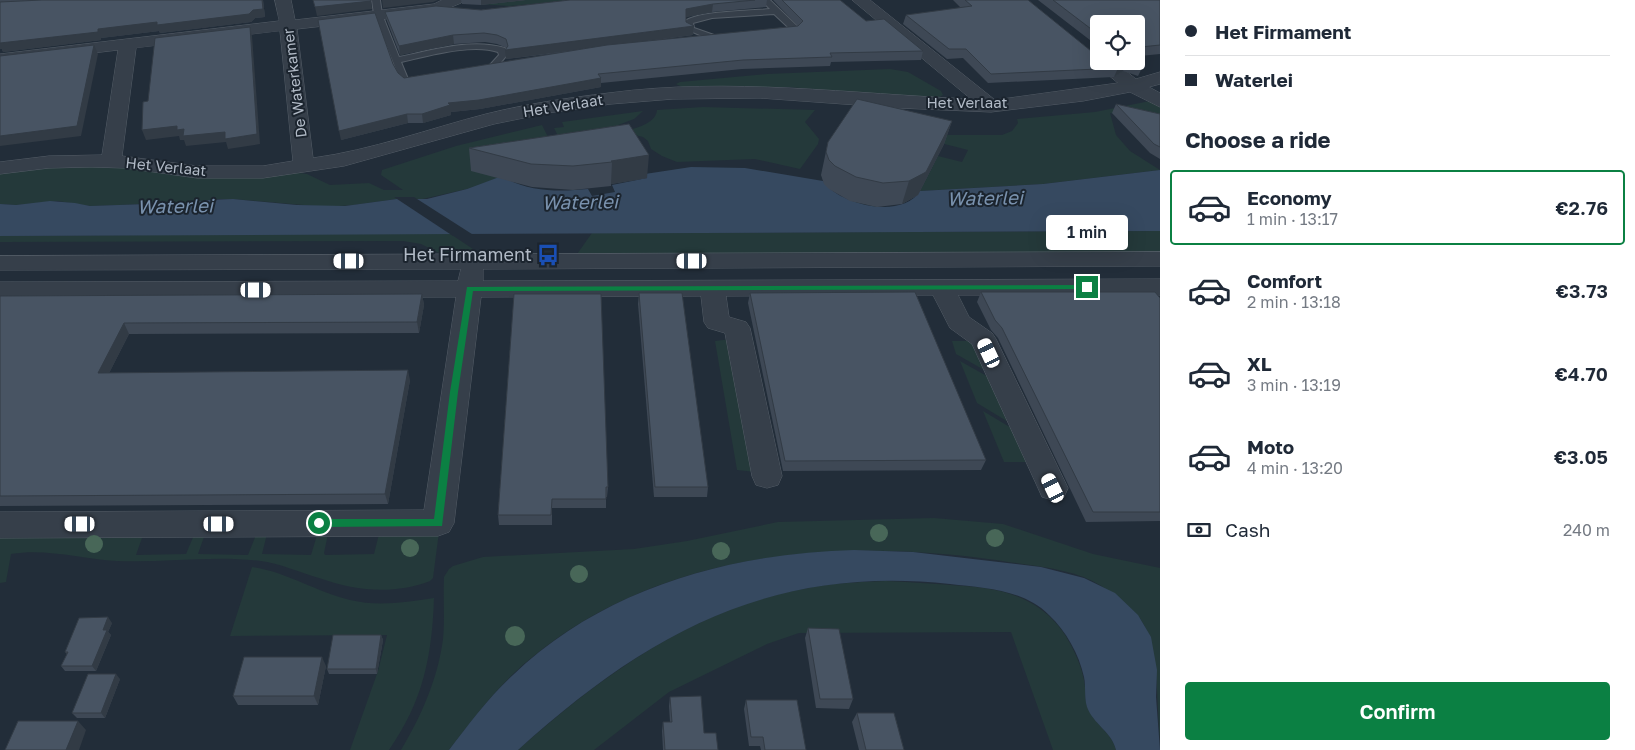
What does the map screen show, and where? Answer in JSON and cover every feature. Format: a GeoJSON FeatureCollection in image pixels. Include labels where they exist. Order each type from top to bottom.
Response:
{"type":"FeatureCollection","features":[{"type":"Feature","properties":{"kind":"street","name":"De Waterkamer"},"geometry":{"type":"LineString","coordinates":[[283,0],[288,25],[304,166]]}},
{"type":"Feature","properties":{"kind":"street"},"geometry":{"type":"LineString","coordinates":[[860,0],[991,106]]}},
{"type":"Feature","properties":{"kind":"street"},"geometry":{"type":"LineString","coordinates":[[0,59],[288,25],[377,7],[437,8],[459,5]]}},
{"type":"Feature","properties":{"kind":"street"},"geometry":{"type":"LineString","coordinates":[[112,162],[128,45]]}},
{"type":"Feature","properties":{"kind":"street"},"geometry":{"type":"LineString","coordinates":[[1112,70],[1133,86],[1160,101]]}},
{"type":"Feature","properties":{"kind":"street","name":"Het Verlaat"},"geometry":{"type":"LineString","coordinates":[[0,168],[50,162],[112,162],[214,173],[263,172],[344,160],[445,130],[527,111],[638,96],[692,92],[760,92],[907,103],[991,106],[1083,95],[1133,86],[1160,78]]}},
{"type":"Feature","properties":{"kind":"street"},"geometry":{"type":"LineString","coordinates":[[0,290],[471,275],[1160,259]]}},
{"type":"Feature","properties":{"kind":"street"},"geometry":{"type":"LineString","coordinates":[[0,263],[471,275],[713,288],[1160,287]]}},
{"type":"Feature","properties":{"kind":"street"},"geometry":{"type":"LineString","coordinates":[[0,525],[438,523],[471,275]]}},
{"type":"Feature","properties":{"kind":"street"},"geometry":{"type":"LineString","coordinates":[[713,288],[717,322],[738,328],[767,476]]}},
{"type":"Feature","properties":{"kind":"street"},"geometry":{"type":"LineString","coordinates":[[942,288],[959,322],[983,339],[1053,488]]}},
{"type":"Feature","properties":{"kind":"lane"},"geometry":{"type":"LineString","coordinates":[[765,0],[796,30],[777,32]]}},
{"type":"Feature","properties":{"kind":"lane"},"geometry":{"type":"LineString","coordinates":[[377,7],[405,82],[423,80]]}},
{"type":"Feature","properties":{"kind":"lane"},"geometry":{"type":"LineString","coordinates":[[692,39],[716,36],[690,29],[689,21],[712,16],[776,11]]}},
{"type":"Feature","properties":{"kind":"lane"},"geometry":{"type":"LineString","coordinates":[[396,60],[472,47],[496,46],[502,50],[503,55],[489,67],[512,63]]}},
{"type":"Feature","properties":{"kind":"green space"},"geometry":{"type":"Polygon","coordinates":[[[482,0],[565,1],[509,6],[477,4],[482,0]]]}},
{"type":"Feature","properties":{"kind":"green space"},"geometry":{"type":"Polygon","coordinates":[[[890,69],[908,72],[941,91],[943,95],[938,98],[787,87],[682,87],[676,84],[680,82],[767,74],[890,69]]]}},
{"type":"Feature","properties":{"kind":"green space"},"geometry":{"type":"Polygon","coordinates":[[[1150,101],[1160,106],[1160,124],[1110,113],[1116,135],[1130,151],[1160,170],[1043,184],[920,191],[938,156],[962,162],[968,150],[925,139],[930,135],[1002,135],[1012,131],[1018,123],[1017,119],[1095,112],[1150,101]]]}},
{"type":"Feature","properties":{"kind":"green space"},"geometry":{"type":"Polygon","coordinates":[[[703,107],[815,110],[805,122],[819,139],[818,144],[800,169],[755,159],[677,162],[651,149],[648,141],[643,137],[623,132],[649,122],[656,115],[657,110],[703,107]]]}},
{"type":"Feature","properties":{"kind":"green space"},"geometry":{"type":"Polygon","coordinates":[[[643,111],[634,119],[563,146],[554,128],[564,127],[562,122],[643,111]]]}},
{"type":"Feature","properties":{"kind":"green space"},"geometry":{"type":"Polygon","coordinates":[[[542,125],[558,157],[467,189],[418,200],[397,199],[327,207],[233,199],[218,199],[176,205],[90,206],[58,201],[16,205],[0,204],[0,172],[64,166],[299,173],[307,174],[330,185],[369,183],[384,190],[403,190],[381,175],[382,170],[456,146],[542,125]]]}},
{"type":"Feature","properties":{"kind":"green space"},"geometry":{"type":"Polygon","coordinates":[[[1160,231],[1160,254],[575,257],[592,233],[1160,231]]]}},
{"type":"Feature","properties":{"kind":"green space"},"geometry":{"type":"Polygon","coordinates":[[[449,233],[479,253],[439,253],[421,244],[403,241],[0,242],[0,236],[449,233]]]}},
{"type":"Feature","properties":{"kind":"green space"},"geometry":{"type":"Polygon","coordinates":[[[731,339],[756,472],[737,470],[715,341],[731,339]]]}},
{"type":"Feature","properties":{"kind":"green space"},"geometry":{"type":"Polygon","coordinates":[[[952,341],[972,341],[986,371],[956,354],[952,341]]]}},
{"type":"Feature","properties":{"kind":"green space"},"geometry":{"type":"Polygon","coordinates":[[[960,361],[992,379],[1010,423],[977,403],[960,361]]]}},
{"type":"Feature","properties":{"kind":"green space"},"geometry":{"type":"Polygon","coordinates":[[[983,411],[1018,432],[1029,462],[1004,462],[983,411]]]}},
{"type":"Feature","properties":{"kind":"green space"},"geometry":{"type":"Polygon","coordinates":[[[934,518],[1003,524],[1093,554],[1160,568],[1160,738],[1156,676],[1147,631],[1141,620],[1128,606],[1102,586],[1086,578],[1061,570],[996,560],[935,553],[873,551],[812,553],[751,561],[692,575],[635,595],[580,623],[518,669],[477,714],[449,750],[401,750],[422,711],[433,683],[441,654],[444,631],[444,577],[453,566],[483,557],[634,549],[687,541],[778,522],[934,518]]]}},
{"type":"Feature","properties":{"kind":"green space"},"geometry":{"type":"Polygon","coordinates":[[[439,532],[433,578],[430,581],[416,585],[388,590],[347,586],[268,562],[243,559],[117,561],[38,552],[11,554],[6,582],[0,583],[0,534],[143,535],[136,555],[186,554],[194,535],[205,534],[198,554],[248,555],[256,535],[267,534],[262,554],[311,555],[317,535],[328,534],[325,555],[374,554],[379,534],[439,532]]]}},
{"type":"Feature","properties":{"kind":"green space"},"geometry":{"type":"Polygon","coordinates":[[[252,567],[277,573],[325,592],[361,602],[392,603],[434,598],[431,640],[424,678],[410,714],[389,750],[350,750],[378,671],[387,635],[230,636],[252,567]]]}},
{"type":"Feature","properties":{"kind":"green space"},"geometry":{"type":"Polygon","coordinates":[[[886,581],[963,586],[1000,591],[1017,596],[1046,613],[1058,625],[1068,640],[1082,672],[1087,706],[1094,718],[1111,738],[1116,750],[1053,750],[1011,632],[799,633],[767,644],[669,692],[594,750],[518,750],[549,723],[615,672],[686,629],[723,612],[762,599],[823,585],[886,581]]]}},
{"type":"Feature","properties":{"kind":"water","name":"Waterlei"},"geometry":{"type":"Polygon","coordinates":[[[691,167],[745,168],[823,181],[831,190],[842,197],[871,206],[886,207],[900,205],[911,200],[920,191],[1043,184],[1160,170],[1160,231],[0,236],[0,204],[16,205],[50,201],[90,206],[176,205],[208,200],[233,199],[297,205],[345,206],[397,199],[427,199],[467,189],[502,176],[522,185],[544,190],[588,189],[592,196],[615,192],[612,185],[647,178],[645,174],[691,167]]]}},
{"type":"Feature","properties":{"kind":"water"},"geometry":{"type":"Polygon","coordinates":[[[854,550],[913,552],[1041,567],[1084,578],[1115,593],[1138,615],[1151,637],[1157,670],[1156,697],[1160,750],[1116,750],[1111,738],[1087,707],[1084,677],[1071,643],[1055,621],[1039,606],[1002,591],[950,584],[885,581],[825,585],[769,597],[715,616],[664,641],[615,672],[566,708],[518,750],[449,750],[496,692],[548,645],[587,619],[628,598],[671,581],[716,568],[761,559],[854,550]]]}},
{"type":"Feature","properties":{"kind":"pier"},"geometry":{"type":"Polygon","coordinates":[[[394,197],[414,197],[475,236],[453,236],[394,197]]]}},
{"type":"Feature","properties":{"kind":"building"},"geometry":{"type":"Polygon","coordinates":[[[42,0],[262,0],[263,9],[253,10],[249,14],[157,25],[157,22],[98,29],[98,32],[0,43],[0,2],[42,0]]]}},
{"type":"Feature","properties":{"kind":"building"},"geometry":{"type":"Polygon","coordinates":[[[313,0],[371,0],[371,1],[315,7],[313,0]]]}},
{"type":"Feature","properties":{"kind":"building"},"geometry":{"type":"Polygon","coordinates":[[[570,0],[755,0],[686,9],[686,22],[694,26],[505,50],[508,46],[506,39],[484,33],[453,35],[399,46],[385,12],[436,6],[481,10],[570,0]]]}},
{"type":"Feature","properties":{"kind":"building"},"geometry":{"type":"Polygon","coordinates":[[[782,0],[840,0],[866,21],[884,19],[923,51],[830,53],[832,57],[743,60],[598,74],[601,78],[479,100],[448,103],[450,105],[422,114],[407,114],[339,131],[318,20],[375,13],[393,64],[398,73],[404,78],[607,45],[798,26],[803,21],[782,0]]]}},
{"type":"Feature","properties":{"kind":"building"},"geometry":{"type":"Polygon","coordinates":[[[965,0],[1028,0],[1090,50],[1090,69],[991,74],[966,49],[949,49],[906,15],[972,6],[965,0]]]}},
{"type":"Feature","properties":{"kind":"building"},"geometry":{"type":"Polygon","coordinates":[[[1053,0],[1160,0],[1160,45],[1145,47],[1145,15],[1090,15],[1090,28],[1053,0]]]}},
{"type":"Feature","properties":{"kind":"building"},"geometry":{"type":"Polygon","coordinates":[[[250,27],[257,134],[225,139],[225,132],[183,136],[184,129],[177,130],[177,126],[142,130],[143,102],[148,101],[155,38],[250,27]]]}},
{"type":"Feature","properties":{"kind":"building"},"geometry":{"type":"Polygon","coordinates":[[[94,45],[77,126],[0,136],[0,56],[94,45]]]}},
{"type":"Feature","properties":{"kind":"building"},"geometry":{"type":"Polygon","coordinates":[[[857,99],[952,121],[926,172],[909,181],[883,183],[856,177],[835,166],[829,160],[826,152],[828,142],[857,99]]]}},
{"type":"Feature","properties":{"kind":"building"},"geometry":{"type":"Polygon","coordinates":[[[1116,104],[1160,114],[1160,147],[1154,144],[1116,104]]]}},
{"type":"Feature","properties":{"kind":"building"},"geometry":{"type":"Polygon","coordinates":[[[629,124],[649,155],[612,162],[573,166],[531,164],[469,148],[629,124]]]}},
{"type":"Feature","properties":{"kind":"building"},"geometry":{"type":"Polygon","coordinates":[[[915,292],[986,460],[785,461],[750,293],[915,292]]]}},
{"type":"Feature","properties":{"kind":"building"},"geometry":{"type":"Polygon","coordinates":[[[981,292],[1155,292],[1160,298],[1160,512],[1093,512],[1002,328],[995,320],[981,292]]]}},
{"type":"Feature","properties":{"kind":"building"},"geometry":{"type":"Polygon","coordinates":[[[639,293],[682,293],[708,487],[655,487],[639,293]]]}},
{"type":"Feature","properties":{"kind":"building"},"geometry":{"type":"Polygon","coordinates":[[[422,294],[417,322],[124,323],[98,373],[408,370],[385,494],[0,496],[0,296],[422,294]]]}},
{"type":"Feature","properties":{"kind":"building"},"geometry":{"type":"Polygon","coordinates":[[[514,294],[601,294],[608,487],[606,487],[606,499],[552,499],[551,515],[498,515],[514,294]]]}},
{"type":"Feature","properties":{"kind":"building"},"geometry":{"type":"Polygon","coordinates":[[[108,617],[103,630],[107,630],[92,666],[61,666],[68,652],[65,652],[79,618],[108,617]]]}},
{"type":"Feature","properties":{"kind":"building"},"geometry":{"type":"Polygon","coordinates":[[[808,628],[839,629],[853,699],[820,699],[808,628]]]}},
{"type":"Feature","properties":{"kind":"building"},"geometry":{"type":"Polygon","coordinates":[[[333,635],[381,635],[376,669],[327,669],[333,635]]]}},
{"type":"Feature","properties":{"kind":"building"},"geometry":{"type":"Polygon","coordinates":[[[244,657],[322,657],[314,696],[233,696],[244,657]]]}},
{"type":"Feature","properties":{"kind":"building"},"geometry":{"type":"Polygon","coordinates":[[[88,674],[116,674],[101,713],[72,713],[88,674]]]}},
{"type":"Feature","properties":{"kind":"building"},"geometry":{"type":"Polygon","coordinates":[[[701,696],[704,733],[716,733],[718,750],[665,750],[663,722],[672,722],[670,697],[701,696]]]}},
{"type":"Feature","properties":{"kind":"building"},"geometry":{"type":"Polygon","coordinates":[[[746,700],[797,700],[806,750],[765,750],[763,737],[751,737],[746,700]]]}},
{"type":"Feature","properties":{"kind":"building"},"geometry":{"type":"Polygon","coordinates":[[[857,713],[894,713],[904,750],[866,750],[857,713]]]}},
{"type":"Feature","properties":{"kind":"building"},"geometry":{"type":"Polygon","coordinates":[[[18,721],[78,721],[66,750],[5,750],[18,721]]]}},
{"type":"Feature","properties":{"kind":"place","name":"Het Firmament"},"geometry":{"type":"Point","coordinates":[548,255]}},
{"type":"Feature","properties":{"kind":"route"},"geometry":{"type":"LineString","coordinates":[[319,523],[438,523],[454,392],[470,289],[1087,287]]}}]}
